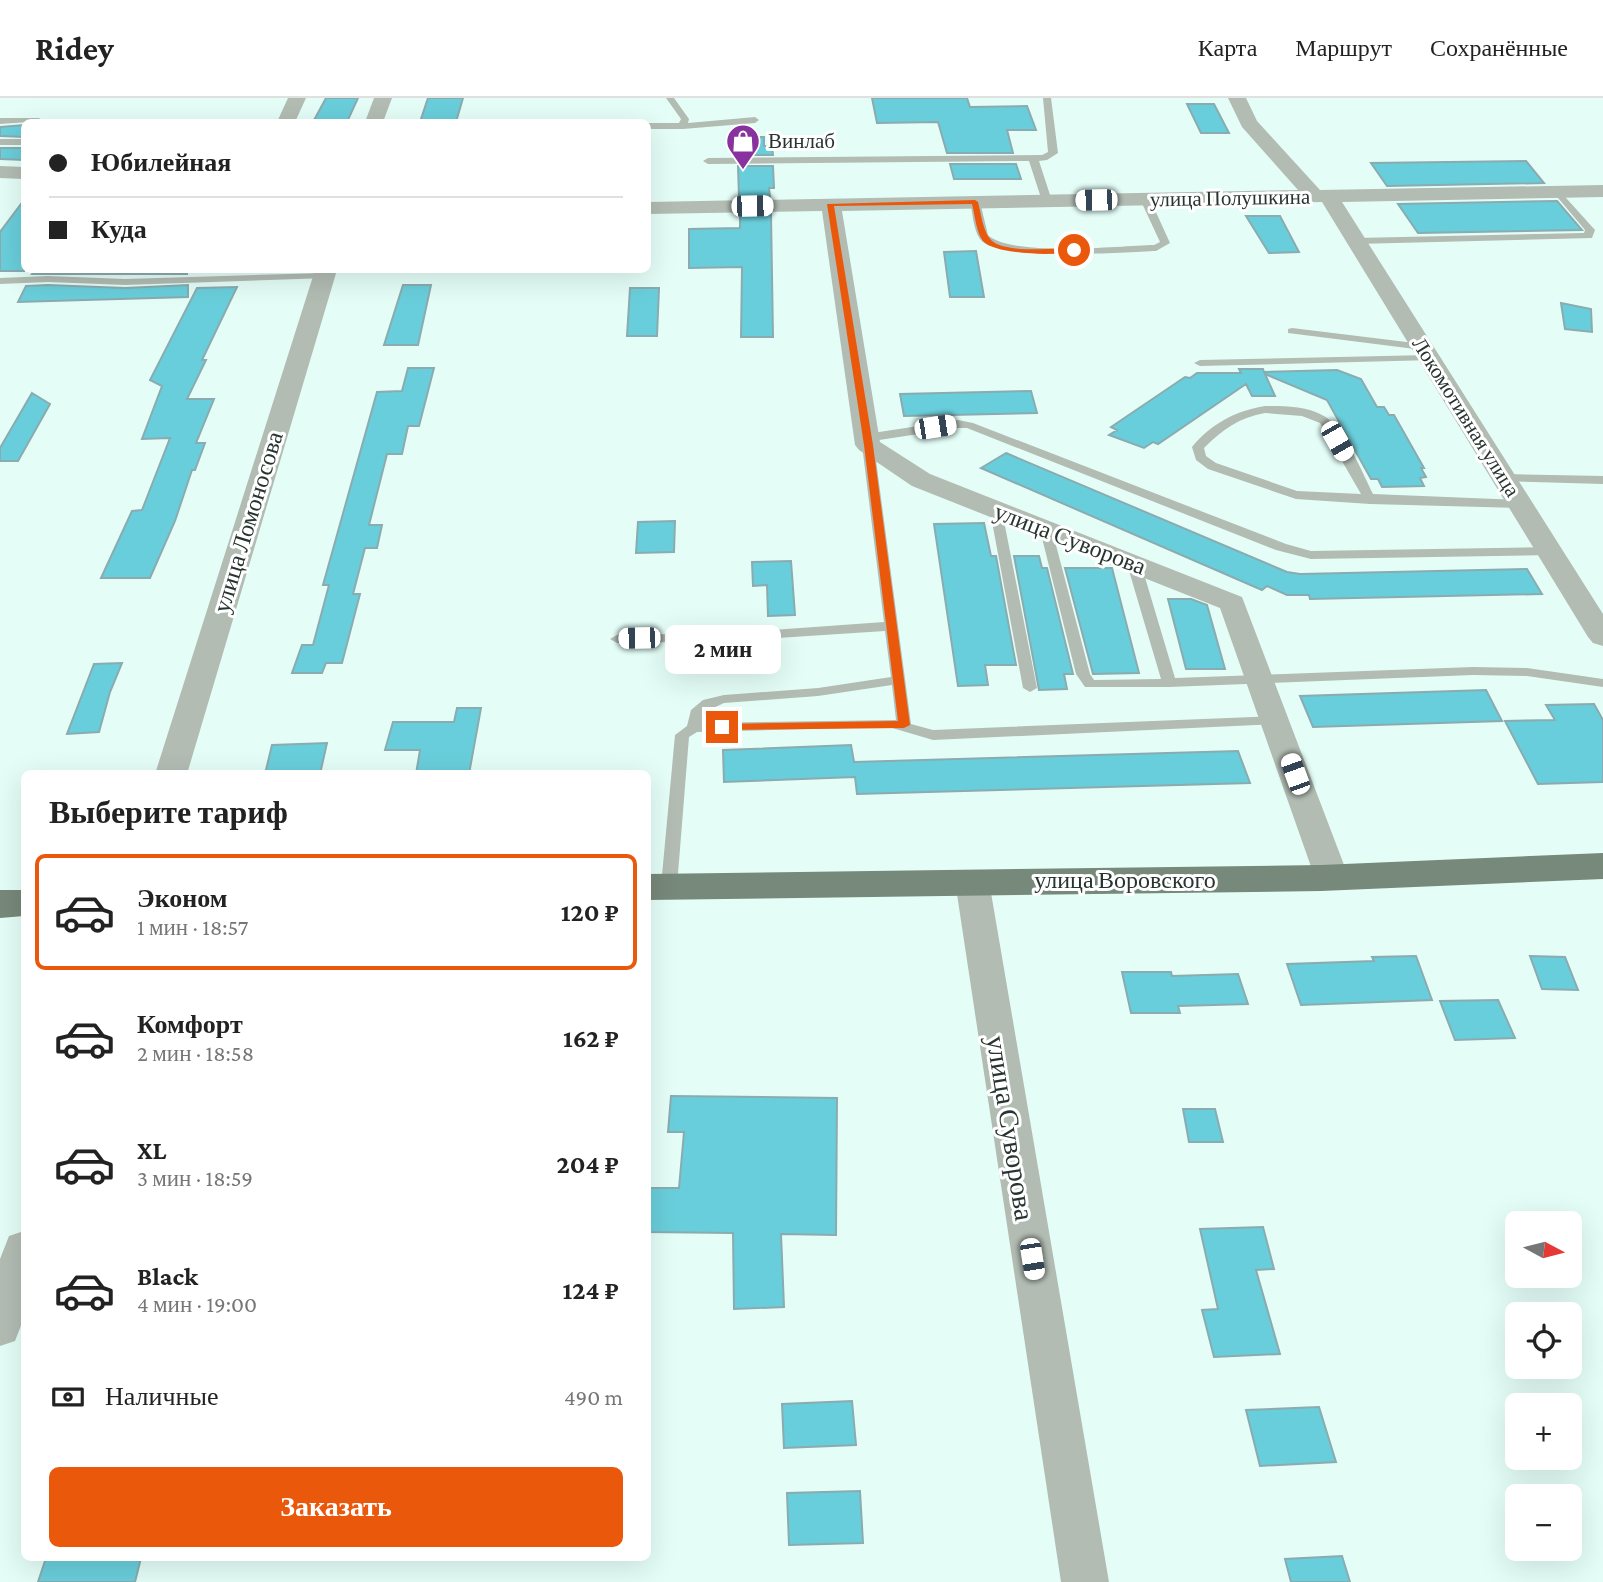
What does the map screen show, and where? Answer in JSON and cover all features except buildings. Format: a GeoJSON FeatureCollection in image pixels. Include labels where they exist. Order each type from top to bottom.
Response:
{"type":"FeatureCollection","features":[{"type":"Feature","properties":{"kind":"main road","name":"улица Воровского"},"geometry":{"type":"LineString","coordinates":[[658,886],[1332,878],[1603,866]]}},
{"type":"Feature","properties":{"kind":"main road"},"geometry":{"type":"LineString","coordinates":[[0,904],[21,903]]}},
{"type":"Feature","properties":{"kind":"street"},"geometry":{"type":"LineString","coordinates":[[287,119],[297,98]]}},
{"type":"Feature","properties":{"kind":"street"},"geometry":{"type":"LineString","coordinates":[[375,119],[383,98]]}},
{"type":"Feature","properties":{"kind":"street","name":"Локомотивная улица"},"geometry":{"type":"LineString","coordinates":[[1237,98],[1249,123],[1321,196],[1356,241],[1603,637]]}},
{"type":"Feature","properties":{"kind":"street"},"geometry":{"type":"LineString","coordinates":[[0,172],[21,173]]}},
{"type":"Feature","properties":{"kind":"street","name":"улица Полушкина"},"geometry":{"type":"LineString","coordinates":[[651,208],[1603,191]]}},
{"type":"Feature","properties":{"kind":"street"},"geometry":{"type":"LineString","coordinates":[[831,204],[867,441]]}},
{"type":"Feature","properties":{"kind":"street","name":"улица Ломоносова"},"geometry":{"type":"LineString","coordinates":[[172,770],[325,273]]}},
{"type":"Feature","properties":{"kind":"street","name":"улица Суворова"},"geometry":{"type":"LineString","coordinates":[[867,441],[921,480],[1232,603],[1332,878]]}},
{"type":"Feature","properties":{"kind":"street","name":"улица Суворова"},"geometry":{"type":"LineString","coordinates":[[972,881],[1085,1582]]}},
{"type":"Feature","properties":{"kind":"street"},"geometry":{"type":"LineString","coordinates":[[0,1328],[21,1258]]}},
{"type":"Feature","properties":{"kind":"lane"},"geometry":{"type":"LineString","coordinates":[[670,98],[685,119],[683,125]]}},
{"type":"Feature","properties":{"kind":"lane"},"geometry":{"type":"LineString","coordinates":[[708,161],[1051,156],[1054,153],[1047,98]]}},
{"type":"Feature","properties":{"kind":"lane"},"geometry":{"type":"LineString","coordinates":[[651,126],[755,120]]}},
{"type":"Feature","properties":{"kind":"lane"},"geometry":{"type":"LineString","coordinates":[[0,121],[21,121]]}},
{"type":"Feature","properties":{"kind":"lane"},"geometry":{"type":"LineString","coordinates":[[0,142],[21,142]]}},
{"type":"Feature","properties":{"kind":"lane"},"geometry":{"type":"LineString","coordinates":[[1033,158],[1047,201]]}},
{"type":"Feature","properties":{"kind":"lane"},"geometry":{"type":"LineString","coordinates":[[1356,241],[1590,235],[1590,230],[1558,192]]}},
{"type":"Feature","properties":{"kind":"lane"},"geometry":{"type":"LineString","coordinates":[[975,202],[985,239],[1010,249],[1156,248],[1165,243],[1145,199]]}},
{"type":"Feature","properties":{"kind":"lane"},"geometry":{"type":"LineString","coordinates":[[0,281],[48,279],[125,282],[325,273]]}},
{"type":"Feature","properties":{"kind":"lane"},"geometry":{"type":"LineString","coordinates":[[1292,331],[1426,352]]}},
{"type":"Feature","properties":{"kind":"lane"},"geometry":{"type":"LineString","coordinates":[[1200,363],[1426,352]]}},
{"type":"Feature","properties":{"kind":"lane"},"geometry":{"type":"LineString","coordinates":[[1370,500],[1326,422],[1311,414],[1270,408],[1250,410],[1213,431],[1198,447],[1200,457],[1212,466],[1296,495],[1370,500],[1520,504]]}},
{"type":"Feature","properties":{"kind":"lane"},"geometry":{"type":"LineString","coordinates":[[904,725],[867,441],[958,424],[969,425],[1281,547],[1311,555],[1549,551]]}},
{"type":"Feature","properties":{"kind":"lane"},"geometry":{"type":"LineString","coordinates":[[1504,478],[1603,480]]}},
{"type":"Feature","properties":{"kind":"lane"},"geometry":{"type":"LineString","coordinates":[[996,511],[1030,688]]}},
{"type":"Feature","properties":{"kind":"lane"},"geometry":{"type":"LineString","coordinates":[[1046,530],[1083,674],[1090,684],[1262,681],[1473,671],[1527,672],[1603,683]]}},
{"type":"Feature","properties":{"kind":"lane"},"geometry":{"type":"LineString","coordinates":[[1134,564],[1169,683]]}},
{"type":"Feature","properties":{"kind":"lane"},"geometry":{"type":"LineString","coordinates":[[617,639],[730,637],[893,626]]}},
{"type":"Feature","properties":{"kind":"lane"},"geometry":{"type":"LineString","coordinates":[[694,728],[698,710],[708,703],[724,699],[807,693],[897,680]]}},
{"type":"Feature","properties":{"kind":"lane"},"geometry":{"type":"LineString","coordinates":[[658,886],[682,736],[694,728],[889,723],[904,725],[920,734],[933,735],[1276,720]]}},
{"type":"Feature","properties":{"kind":"place","name":"Винлаб"},"geometry":{"type":"Point","coordinates":[743,171]}},
{"type":"Feature","properties":{"kind":"route"},"geometry":{"type":"LineString","coordinates":[[722,727],[889,723],[904,725],[869,445],[831,204],[975,202],[985,239],[992,244],[1020,251],[1074,250]]}}]}
